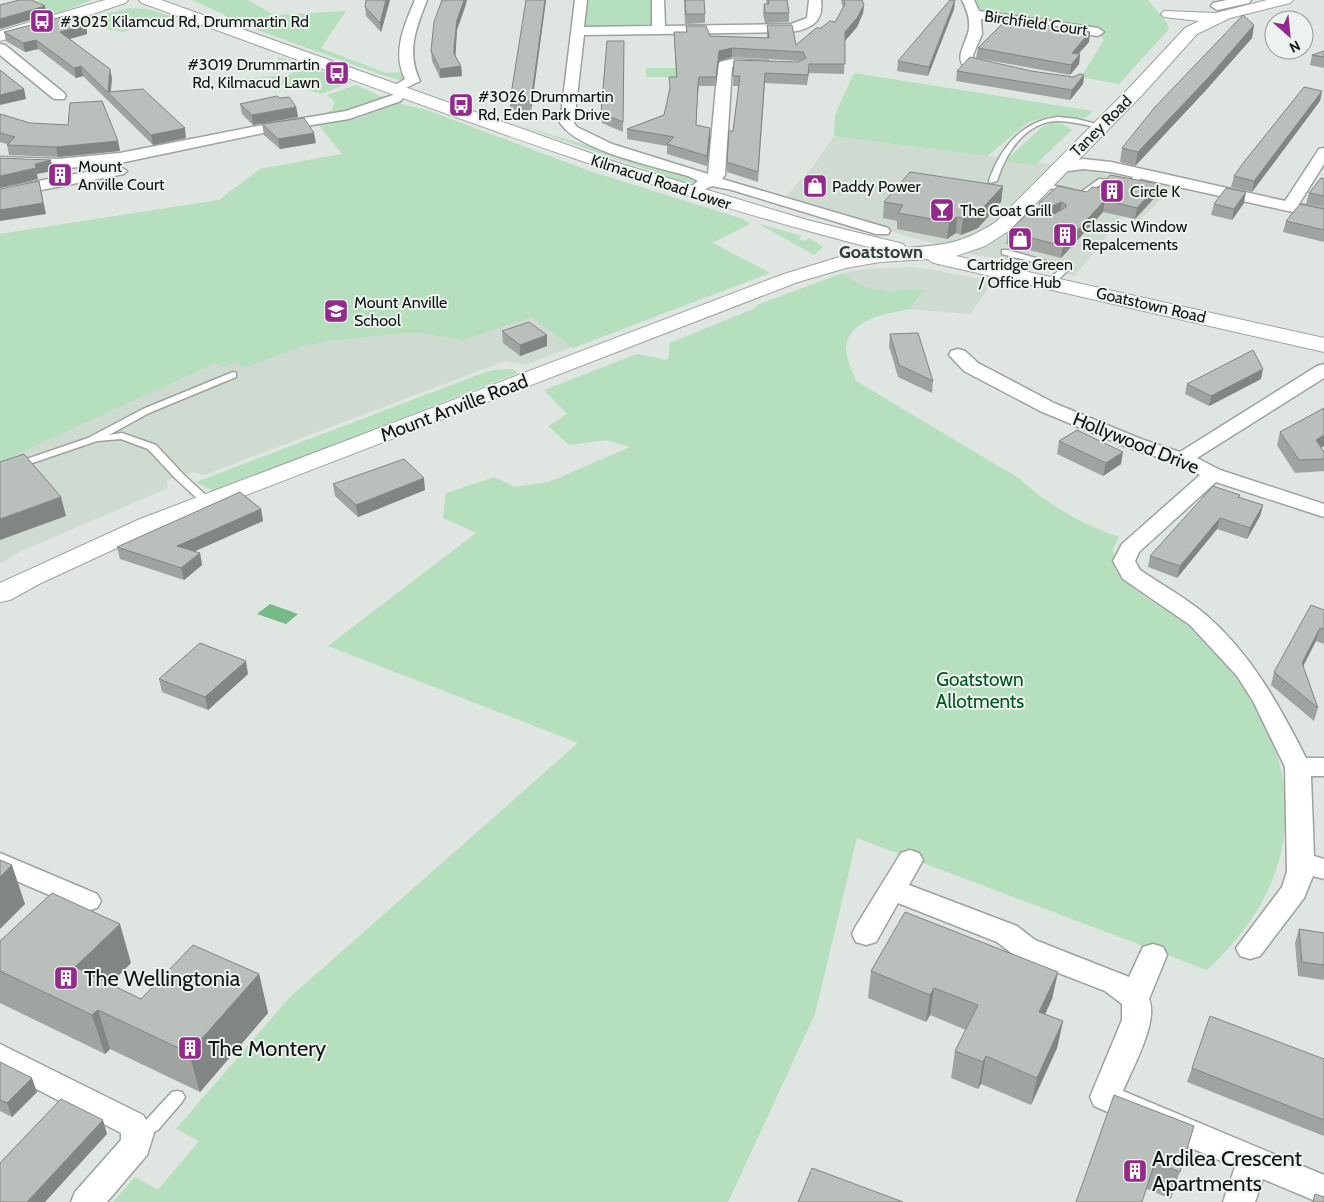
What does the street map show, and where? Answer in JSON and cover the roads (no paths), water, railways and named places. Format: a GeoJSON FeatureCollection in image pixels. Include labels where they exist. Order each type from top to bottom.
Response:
{"type":"FeatureCollection","features":[{"type":"Feature","properties":{"kind":"main road"},"geometry":{"type":"LineString","coordinates":[[0,36],[57,21],[120,0]]}},
{"type":"Feature","properties":{"kind":"main road","name":"Kilmacud Road Lower"},"geometry":{"type":"LineString","coordinates":[[148,0],[400,94],[565,151],[804,226],[828,223],[919,254]]}},
{"type":"Feature","properties":{"kind":"main road"},"geometry":{"type":"LineString","coordinates":[[1157,0],[1169,14],[1191,31]]}},
{"type":"Feature","properties":{"kind":"main road","name":"Taney Road"},"geometry":{"type":"LineString","coordinates":[[919,254],[967,247],[1015,218],[1043,185],[1138,89],[1191,31],[1217,12],[1286,0]]}},
{"type":"Feature","properties":{"kind":"main road"},"geometry":{"type":"LineString","coordinates":[[1169,14],[1217,12]]}},
{"type":"Feature","properties":{"kind":"main road"},"geometry":{"type":"LineString","coordinates":[[1006,262],[995,262],[988,252],[990,245],[1015,218]]}},
{"type":"Feature","properties":{"kind":"main road"},"geometry":{"type":"LineString","coordinates":[[794,277],[835,251],[828,223]]}},
{"type":"Feature","properties":{"kind":"main road","name":"Goatstown Road"},"geometry":{"type":"LineString","coordinates":[[919,254],[1006,262],[1051,282],[1324,344]]}},
{"type":"Feature","properties":{"kind":"main road","name":"Mount Anville Road"},"geometry":{"type":"LineString","coordinates":[[0,594],[68,560],[207,502],[794,277],[859,259],[919,254]]}},
{"type":"Feature","properties":{"kind":"street"},"geometry":{"type":"LineString","coordinates":[[0,162],[37,164],[86,162],[173,148],[276,126],[349,115],[400,94],[413,81],[407,73],[403,59],[411,24],[421,0]]}},
{"type":"Feature","properties":{"kind":"street"},"geometry":{"type":"LineString","coordinates":[[581,0],[567,123],[572,130],[607,147],[710,181],[735,186],[828,223],[882,231]]}},
{"type":"Feature","properties":{"kind":"street"},"geometry":{"type":"LineString","coordinates":[[658,0],[659,29]]}},
{"type":"Feature","properties":{"kind":"street"},"geometry":{"type":"LineString","coordinates":[[576,31],[784,29],[805,27],[813,19],[817,10],[815,0]]}},
{"type":"Feature","properties":{"kind":"street"},"geometry":{"type":"LineString","coordinates":[[968,0],[975,14],[978,30],[974,43],[966,56],[967,61],[980,66],[1009,71]]}},
{"type":"Feature","properties":{"kind":"street"},"geometry":{"type":"LineString","coordinates":[[1217,12],[1245,0]]}},
{"type":"Feature","properties":{"kind":"street","name":"Birchfield Court"},"geometry":{"type":"LineString","coordinates":[[975,14],[1098,32]]}},
{"type":"Feature","properties":{"kind":"street"},"geometry":{"type":"LineString","coordinates":[[0,48],[59,96]]}},
{"type":"Feature","properties":{"kind":"street"},"geometry":{"type":"LineString","coordinates":[[690,191],[710,181],[717,175],[725,65],[732,63],[777,65]]}},
{"type":"Feature","properties":{"kind":"street"},"geometry":{"type":"LineString","coordinates":[[167,164],[177,155],[173,148]]}},
{"type":"Feature","properties":{"kind":"street"},"geometry":{"type":"LineString","coordinates":[[1290,206],[1324,152]]}},
{"type":"Feature","properties":{"kind":"street"},"geometry":{"type":"LineString","coordinates":[[1061,167],[1083,164],[1111,167],[1324,214]]}},
{"type":"Feature","properties":{"kind":"street"},"geometry":{"type":"LineString","coordinates":[[0,194],[151,167]]}},
{"type":"Feature","properties":{"kind":"street","name":"Hollywood Drive"},"geometry":{"type":"LineString","coordinates":[[958,354],[971,367],[1047,407],[1134,443],[1182,459],[1213,474],[1324,511]]}},
{"type":"Feature","properties":{"kind":"street"},"geometry":{"type":"LineString","coordinates":[[1182,459],[1324,370]]}},
{"type":"Feature","properties":{"kind":"street"},"geometry":{"type":"LineString","coordinates":[[1213,474],[1130,549],[1124,561],[1132,574],[1198,620],[1246,671],[1264,701],[1298,767],[1301,813],[1312,865],[1301,872],[1294,891],[1250,948]]}},
{"type":"Feature","properties":{"kind":"street"},"geometry":{"type":"LineString","coordinates":[[1298,767],[1324,766]]}},
{"type":"Feature","properties":{"kind":"street"},"geometry":{"type":"LineString","coordinates":[[866,934],[910,860]]}},
{"type":"Feature","properties":{"kind":"street"},"geometry":{"type":"LineString","coordinates":[[0,863],[66,900]]}},
{"type":"Feature","properties":{"kind":"street"},"geometry":{"type":"LineString","coordinates":[[892,890],[1007,934],[1025,948],[1115,983],[1134,998],[1139,1008],[1137,1020],[1105,1097],[1324,1190]]}},
{"type":"Feature","properties":{"kind":"street"},"geometry":{"type":"LineString","coordinates":[[1134,998],[1153,955]]}},
{"type":"Feature","properties":{"kind":"street"},"geometry":{"type":"LineString","coordinates":[[0,1056],[132,1124],[138,1133],[136,1145],[87,1202]]}},
{"type":"Feature","properties":{"kind":"street"},"geometry":{"type":"LineString","coordinates":[[1239,1202],[1253,1161]]}},
{"type":"Feature","properties":{"kind":"lane"},"geometry":{"type":"LineString","coordinates":[[993,181],[1001,154],[1040,121],[1072,120],[1100,126]]}},
{"type":"Feature","properties":{"kind":"lane"},"geometry":{"type":"LineString","coordinates":[[1076,202],[1099,181],[1132,185],[1139,174]]}},
{"type":"Feature","properties":{"kind":"lane"},"geometry":{"type":"LineString","coordinates":[[1043,185],[1083,195]]}},
{"type":"Feature","properties":{"kind":"lane"},"geometry":{"type":"LineString","coordinates":[[0,471],[92,440],[146,411],[233,375]]}},
{"type":"Feature","properties":{"kind":"lane"},"geometry":{"type":"LineString","coordinates":[[92,440],[122,436],[152,447],[207,502]]}},
{"type":"Feature","properties":{"kind":"lane"},"geometry":{"type":"LineString","coordinates":[[138,1133],[152,1125],[177,1097]]}},
{"type":"Feature","properties":{"kind":"place","name":"#3025 Kilamcud Rd, Drummartin Rd"},"geometry":{"type":"Point","coordinates":[42,21]}},
{"type":"Feature","properties":{"kind":"place","name":"#3019 Drummartin Rd, Kilmacud Lawn"},"geometry":{"type":"Point","coordinates":[337,73]}},
{"type":"Feature","properties":{"kind":"place","name":"#3026 Drummartin Rd, Eden Park Drive"},"geometry":{"type":"Point","coordinates":[461,105]}},
{"type":"Feature","properties":{"kind":"place","name":"Mount Anville Court"},"geometry":{"type":"Point","coordinates":[60,175]}},
{"type":"Feature","properties":{"kind":"place","name":"Paddy Power"},"geometry":{"type":"Point","coordinates":[815,186]}},
{"type":"Feature","properties":{"kind":"place","name":"Circle K"},"geometry":{"type":"Point","coordinates":[1112,191]}},
{"type":"Feature","properties":{"kind":"place","name":"The Goat Grill"},"geometry":{"type":"Point","coordinates":[942,210]}},
{"type":"Feature","properties":{"kind":"place","name":"Classic Window Repalcements"},"geometry":{"type":"Point","coordinates":[1065,235]}},
{"type":"Feature","properties":{"kind":"place","name":"Cartridge Green / Office Hub"},"geometry":{"type":"Point","coordinates":[1020,239]}},
{"type":"Feature","properties":{"kind":"place","name":"Mount Anville School"},"geometry":{"type":"Point","coordinates":[336,311]}},
{"type":"Feature","properties":{"kind":"place","name":"The Wellingtonia"},"geometry":{"type":"Point","coordinates":[66,978]}},
{"type":"Feature","properties":{"kind":"place","name":"The Montery"},"geometry":{"type":"Point","coordinates":[190,1048]}},
{"type":"Feature","properties":{"kind":"place","name":"Ardilea Crescent Apartments"},"geometry":{"type":"Point","coordinates":[1135,1171]}},
{"type":"Feature","properties":{"kind":"district","name":"Goatstown"},"geometry":{"type":"Point","coordinates":[881,252]}},
{"type":"Feature","properties":{"kind":"park label","name":"Goatstown Allotments"},"geometry":{"type":"Point","coordinates":[980,690]}}]}
